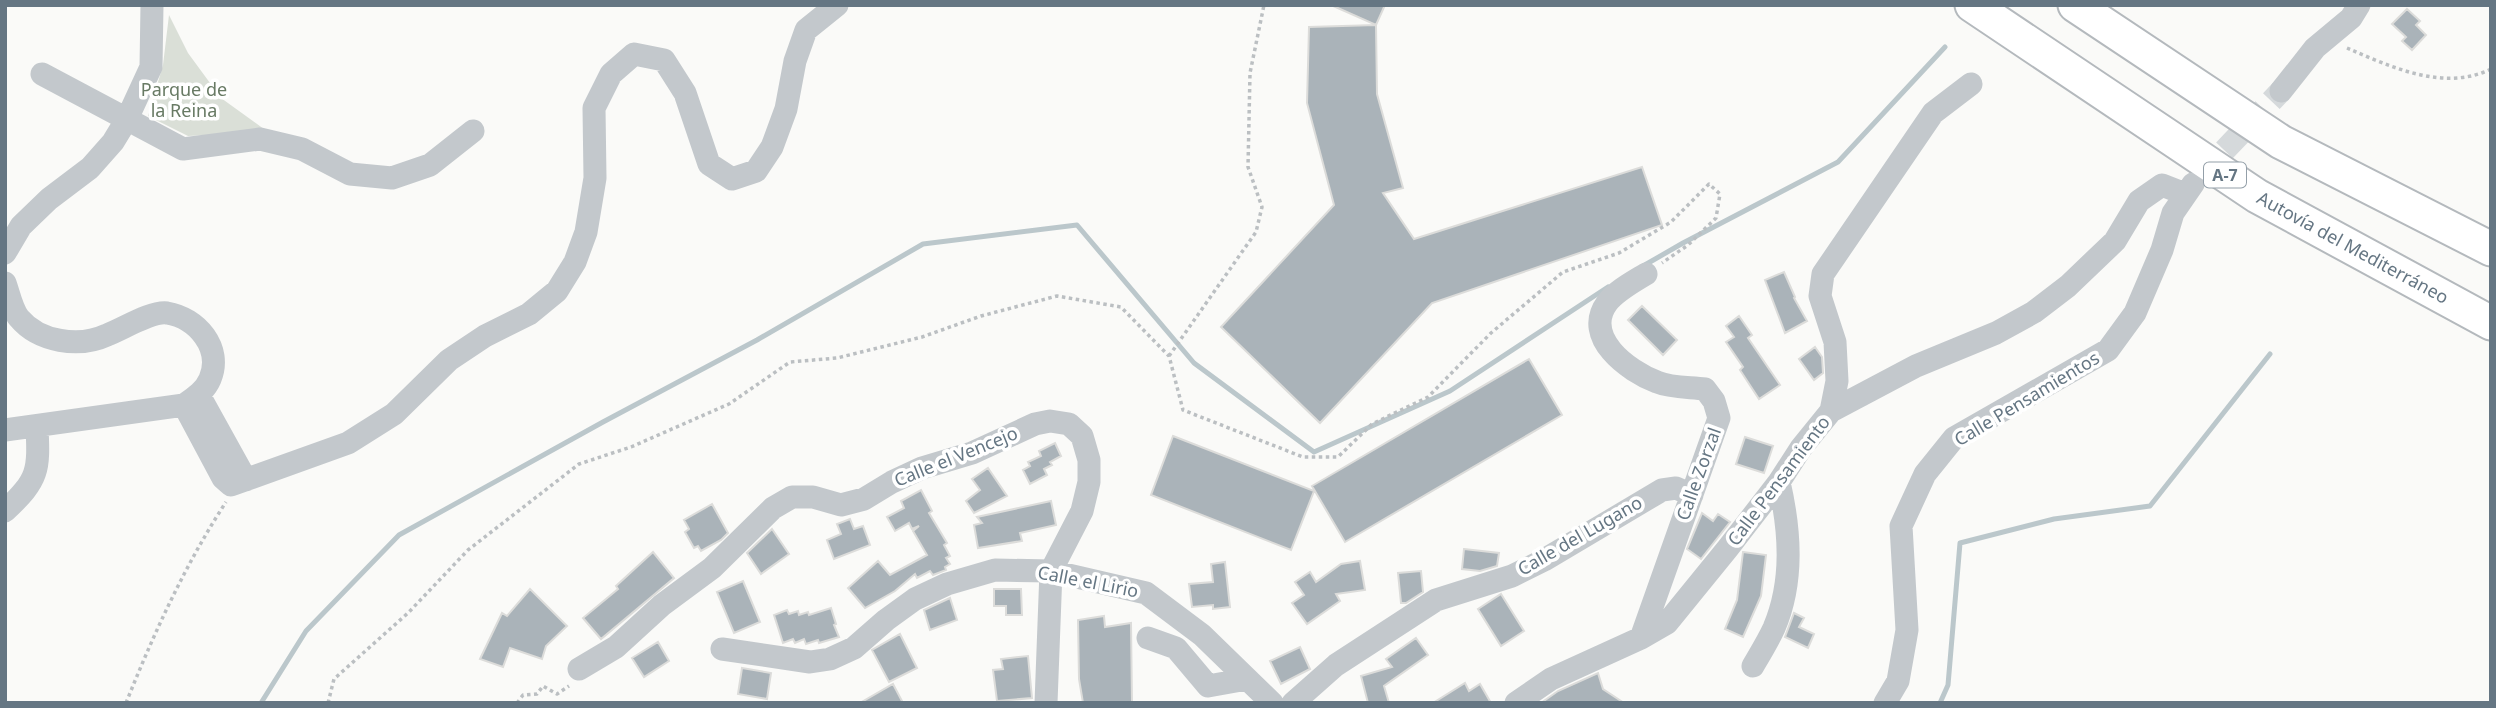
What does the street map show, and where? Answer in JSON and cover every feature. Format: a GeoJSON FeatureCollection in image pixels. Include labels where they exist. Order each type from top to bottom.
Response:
{"type":"FeatureCollection","features":[{"type":"Feature","properties":{"kind":"highway","name":"Autovía del Mediterráneo"},"geometry":{"type":"LineString","coordinates":[[1972,5],[2257,196],[2491,323]]}},
{"type":"Feature","properties":{"kind":"highway"},"geometry":{"type":"LineString","coordinates":[[2075,5],[2281,142],[2491,249]]}},
{"type":"Feature","properties":{"kind":"street"},"geometry":{"type":"LineString","coordinates":[[5,253],[21,226],[49,199],[90,169],[113,142],[127,119],[151,67],[152,5]]}},
{"type":"Feature","properties":{"kind":"street"},"geometry":{"type":"LineString","coordinates":[[191,400],[238,483],[348,443],[394,414],[449,360],[485,336],[529,314],[557,291],[575,262],[586,232],[595,178],[594,108],[611,74],[634,54],[664,60],[685,93],[709,164],[732,179],[757,171],[772,147],[786,109],[794,61],[807,30],[837,5]]}},
{"type":"Feature","properties":{"kind":"street"},"geometry":{"type":"LineString","coordinates":[[2281,91],[2315,48],[2351,18],[2360,5]]}},
{"type":"Feature","properties":{"kind":"street"},"geometry":{"type":"LineString","coordinates":[[42,74],[183,149],[260,139],[302,149],[350,174],[392,178],[430,165],[473,131]]}},
{"type":"Feature","properties":{"kind":"street"},"geometry":{"type":"LineString","coordinates":[[1831,411],[1837,381],[1835,342],[1820,296],[1823,274],[1933,113],[1971,84]]}},
{"type":"Feature","properties":{"kind":"street","name":"Calle Pensamiento"},"geometry":{"type":"LineString","coordinates":[[1516,703],[1550,679],[1641,638],[1667,623],[1779,482],[1801,448],[1831,411],[1916,366],[1996,333],[2034,312],[2068,286],[2115,242],[2139,201],[2162,185],[2189,189]]}},
{"type":"Feature","properties":{"kind":"street","name":"Calle Pensamientos"},"geometry":{"type":"LineString","coordinates":[[1885,703],[1898,681],[1907,630],[1901,526],[1925,474],[1954,438],[2108,350],[2135,313],[2162,250],[2173,213],[2189,189]]}},
{"type":"Feature","properties":{"kind":"street","name":"Calle Zorzal"},"geometry":{"type":"LineString","coordinates":[[1641,638],[1719,418],[1714,401],[1705,389],[1660,383],[1634,372],[1614,354],[1601,337],[1599,319],[1607,302],[1646,274]]}},
{"type":"Feature","properties":{"kind":"street"},"geometry":{"type":"LineString","coordinates":[[5,284],[17,316],[35,332],[65,342],[104,337],[163,312],[181,316],[202,331],[212,350],[210,378],[191,400],[5,430]]}},
{"type":"Feature","properties":{"kind":"street","name":"Calle el Vencejo"},"geometry":{"type":"LineString","coordinates":[[579,669],[616,647],[662,605],[712,568],[774,508],[792,497],[813,497],[841,505],[864,499],[922,468],[972,453],[1035,424],[1050,421],[1069,424],[1082,436],[1089,460],[1082,511],[1051,571]]}},
{"type":"Feature","properties":{"kind":"street"},"geometry":{"type":"LineString","coordinates":[[5,511],[20,496],[36,473],[37,426]]}},
{"type":"Feature","properties":{"kind":"street"},"geometry":{"type":"LineString","coordinates":[[1753,666],[1775,626],[1787,573],[1789,541],[1779,482]]}},
{"type":"Feature","properties":{"kind":"street","name":"Calle del Lugano"},"geometry":{"type":"LineString","coordinates":[[1293,703],[1336,665],[1436,600],[1512,576],[1662,490],[1676,488],[1692,495]]}},
{"type":"Feature","properties":{"kind":"street","name":"Calle el Lirio"},"geometry":{"type":"LineString","coordinates":[[722,649],[810,662],[830,659],[854,648],[915,599],[947,584],[995,570],[1051,571],[1146,593],[1202,635],[1272,703]]}},
{"type":"Feature","properties":{"kind":"street"},"geometry":{"type":"LineString","coordinates":[[1046,703],[1051,571]]}},
{"type":"Feature","properties":{"kind":"street"},"geometry":{"type":"LineString","coordinates":[[1148,638],[1176,648],[1208,686],[1247,679]]}},
{"type":"Feature","properties":{"kind":"path"},"geometry":{"type":"LineString","coordinates":[[1169,356],[1256,232],[1262,207],[1248,167],[1250,73],[1264,5]]}},
{"type":"Feature","properties":{"kind":"path"},"geometry":{"type":"LineString","coordinates":[[2326,38],[2379,62],[2421,76],[2454,79],[2491,69]]}},
{"type":"Feature","properties":{"kind":"path"},"geometry":{"type":"LineString","coordinates":[[328,703],[334,679],[408,613],[468,550],[579,464],[631,447],[729,404],[790,362],[837,358],[922,337],[981,316],[1057,296],[1121,307],[1169,356],[1184,410],[1303,457],[1338,457],[1372,424],[1428,397],[1491,333],[1563,272],[1619,253],[1671,222],[1709,184],[1720,194],[1716,218],[1688,245],[1646,274]]}},
{"type":"Feature","properties":{"kind":"path"},"geometry":{"type":"LineString","coordinates":[[126,703],[152,637],[197,546],[238,483]]}},
{"type":"Feature","properties":{"kind":"path"},"geometry":{"type":"LineString","coordinates":[[517,703],[523,695],[537,694],[543,686],[557,694],[571,684],[579,669]]}},
{"type":"Feature","properties":{"kind":"green space","name":"Parque de la Reina"},"geometry":{"type":"Polygon","coordinates":[[[169,15],[188,53],[221,98],[268,132],[188,136],[148,116],[163,65],[169,15]]]}},
{"type":"Feature","properties":{"kind":"building"},"geometry":{"type":"Polygon","coordinates":[[[1331,5],[1385,5],[1376,25],[1331,5]]]}},
{"type":"Feature","properties":{"kind":"building"},"geometry":{"type":"Polygon","coordinates":[[[2407,9],[2420,21],[2416,25],[2426,35],[2412,50],[2402,41],[2406,37],[2392,24],[2407,9]]]}},
{"type":"Feature","properties":{"kind":"building"},"geometry":{"type":"Polygon","coordinates":[[[1376,25],[1377,94],[1403,188],[1383,193],[1414,239],[1642,167],[1662,225],[1432,303],[1320,423],[1221,327],[1334,205],[1307,103],[1309,27],[1376,25]]]}},
{"type":"Feature","properties":{"kind":"building"},"geometry":{"type":"Polygon","coordinates":[[[1784,272],[1807,321],[1785,333],[1765,280],[1784,272]]]}},
{"type":"Feature","properties":{"kind":"building"},"geometry":{"type":"Polygon","coordinates":[[[1642,306],[1677,340],[1663,355],[1628,320],[1642,306]]]}},
{"type":"Feature","properties":{"kind":"building"},"geometry":{"type":"Polygon","coordinates":[[[1739,316],[1752,335],[1748,338],[1780,385],[1759,399],[1740,370],[1743,367],[1726,342],[1734,337],[1726,326],[1739,316]]]}},
{"type":"Feature","properties":{"kind":"building"},"geometry":{"type":"Polygon","coordinates":[[[1815,347],[1822,357],[1823,373],[1814,380],[1799,359],[1815,347]]]}},
{"type":"Feature","properties":{"kind":"building"},"geometry":{"type":"Polygon","coordinates":[[[1529,359],[1562,415],[1345,542],[1312,486],[1529,359]]]}},
{"type":"Feature","properties":{"kind":"building"},"geometry":{"type":"Polygon","coordinates":[[[1173,436],[1314,491],[1291,550],[1151,495],[1173,436]]]}},
{"type":"Feature","properties":{"kind":"building"},"geometry":{"type":"Polygon","coordinates":[[[1745,437],[1773,446],[1764,473],[1736,464],[1745,437]]]}},
{"type":"Feature","properties":{"kind":"building"},"geometry":{"type":"Polygon","coordinates":[[[1055,443],[1061,456],[1044,469],[1047,475],[1030,484],[1023,470],[1030,466],[1028,462],[1041,456],[1039,451],[1055,443]]]}},
{"type":"Feature","properties":{"kind":"building"},"geometry":{"type":"Polygon","coordinates":[[[988,468],[1007,496],[974,513],[966,501],[980,490],[972,479],[988,468]]]}},
{"type":"Feature","properties":{"kind":"building"},"geometry":{"type":"Polygon","coordinates":[[[921,490],[932,511],[929,513],[947,543],[944,545],[950,556],[946,558],[950,564],[945,567],[946,570],[933,575],[930,571],[917,578],[915,574],[895,591],[865,608],[848,588],[878,561],[890,575],[927,555],[913,531],[919,526],[912,529],[909,523],[895,531],[887,517],[904,508],[901,501],[921,490]]]}},
{"type":"Feature","properties":{"kind":"building"},"geometry":{"type":"Polygon","coordinates":[[[1051,501],[1056,525],[1020,533],[1022,541],[978,548],[974,525],[982,523],[977,517],[1051,501]]]}},
{"type":"Feature","properties":{"kind":"building"},"geometry":{"type":"Polygon","coordinates":[[[712,504],[728,533],[701,551],[698,546],[694,548],[685,532],[689,529],[684,520],[712,504]]]}},
{"type":"Feature","properties":{"kind":"building"},"geometry":{"type":"Polygon","coordinates":[[[1702,513],[1713,521],[1718,514],[1730,522],[1701,559],[1687,549],[1702,513]]]}},
{"type":"Feature","properties":{"kind":"building"},"geometry":{"type":"Polygon","coordinates":[[[850,519],[854,529],[863,526],[870,545],[834,559],[827,540],[841,534],[837,524],[850,519]]]}},
{"type":"Feature","properties":{"kind":"building"},"geometry":{"type":"Polygon","coordinates":[[[772,529],[789,554],[761,574],[747,553],[772,529]]]}},
{"type":"Feature","properties":{"kind":"building"},"geometry":{"type":"Polygon","coordinates":[[[1464,549],[1499,553],[1497,566],[1480,571],[1462,569],[1464,549]]]}},
{"type":"Feature","properties":{"kind":"building"},"geometry":{"type":"Polygon","coordinates":[[[653,552],[674,578],[601,639],[583,618],[618,589],[616,586],[653,552]]]}},
{"type":"Feature","properties":{"kind":"building"},"geometry":{"type":"Polygon","coordinates":[[[1743,552],[1766,555],[1761,596],[1743,637],[1725,629],[1737,600],[1743,552]]]}},
{"type":"Feature","properties":{"kind":"building"},"geometry":{"type":"Polygon","coordinates":[[[1360,561],[1365,590],[1336,594],[1340,601],[1307,624],[1292,603],[1304,595],[1295,582],[1310,572],[1316,582],[1341,564],[1360,561]]]}},
{"type":"Feature","properties":{"kind":"building"},"geometry":{"type":"Polygon","coordinates":[[[1225,562],[1230,607],[1192,607],[1189,584],[1213,582],[1211,564],[1225,562]]]}},
{"type":"Feature","properties":{"kind":"building"},"geometry":{"type":"Polygon","coordinates":[[[1421,571],[1423,592],[1406,603],[1401,603],[1398,573],[1421,571]]]}},
{"type":"Feature","properties":{"kind":"building"},"geometry":{"type":"Polygon","coordinates":[[[743,581],[760,622],[734,633],[717,592],[743,581]]]}},
{"type":"Feature","properties":{"kind":"building"},"geometry":{"type":"Polygon","coordinates":[[[530,589],[567,626],[546,646],[542,659],[510,648],[503,667],[480,659],[502,613],[507,616],[530,589]]]}},
{"type":"Feature","properties":{"kind":"building"},"geometry":{"type":"Polygon","coordinates":[[[994,589],[1021,589],[1022,615],[1006,615],[1006,606],[994,606],[994,589]]]}},
{"type":"Feature","properties":{"kind":"building"},"geometry":{"type":"Polygon","coordinates":[[[1501,594],[1524,631],[1501,646],[1478,609],[1501,594]]]}},
{"type":"Feature","properties":{"kind":"building"},"geometry":{"type":"Polygon","coordinates":[[[950,598],[957,620],[930,630],[924,610],[950,598]]]}},
{"type":"Feature","properties":{"kind":"building"},"geometry":{"type":"Polygon","coordinates":[[[831,608],[839,637],[819,643],[818,640],[806,644],[804,639],[795,643],[793,639],[783,643],[774,615],[787,610],[789,614],[798,611],[799,615],[808,612],[809,615],[831,608]]]}},
{"type":"Feature","properties":{"kind":"building"},"geometry":{"type":"Polygon","coordinates":[[[1794,613],[1804,618],[1799,627],[1814,634],[1808,648],[1785,637],[1794,613]]]}},
{"type":"Feature","properties":{"kind":"building"},"geometry":{"type":"Polygon","coordinates":[[[1104,616],[1105,627],[1131,623],[1132,703],[1083,703],[1079,679],[1078,620],[1104,616]]]}},
{"type":"Feature","properties":{"kind":"building"},"geometry":{"type":"Polygon","coordinates":[[[900,634],[917,668],[889,682],[872,650],[900,634]]]}},
{"type":"Feature","properties":{"kind":"building"},"geometry":{"type":"Polygon","coordinates":[[[1416,638],[1428,655],[1384,686],[1389,703],[1368,703],[1361,676],[1392,667],[1386,659],[1416,638]]]}},
{"type":"Feature","properties":{"kind":"building"},"geometry":{"type":"Polygon","coordinates":[[[658,642],[669,661],[644,677],[632,658],[658,642]]]}},
{"type":"Feature","properties":{"kind":"building"},"geometry":{"type":"Polygon","coordinates":[[[1300,647],[1310,669],[1281,684],[1270,661],[1300,647]]]}},
{"type":"Feature","properties":{"kind":"building"},"geometry":{"type":"Polygon","coordinates":[[[1028,656],[1032,698],[997,701],[993,670],[1003,669],[1001,659],[1028,656]]]}},
{"type":"Feature","properties":{"kind":"building"},"geometry":{"type":"Polygon","coordinates":[[[742,668],[771,673],[767,699],[738,694],[742,668]]]}},
{"type":"Feature","properties":{"kind":"building"},"geometry":{"type":"Polygon","coordinates":[[[1598,673],[1603,689],[1624,703],[1541,703],[1558,691],[1598,673]]]}},
{"type":"Feature","properties":{"kind":"building"},"geometry":{"type":"Polygon","coordinates":[[[1465,683],[1469,691],[1480,684],[1491,703],[1433,703],[1465,683]]]}},
{"type":"Feature","properties":{"kind":"building"},"geometry":{"type":"Polygon","coordinates":[[[893,684],[903,703],[860,703],[893,684]]]}},
{"type":"Feature","properties":{"kind":"waterway"},"geometry":{"type":"LineString","coordinates":[[1643,266],[1838,162],[1945,47]]}},
{"type":"Feature","properties":{"kind":"waterway"},"geometry":{"type":"LineString","coordinates":[[261,703],[306,631],[399,535],[757,340],[923,244],[1077,225],[1194,363],[1314,452],[1450,391],[1608,287]]}},
{"type":"Feature","properties":{"kind":"waterway"},"geometry":{"type":"LineString","coordinates":[[1940,703],[1948,685],[1960,543],[2054,519],[2150,506],[2270,354]]}},
{"type":"Feature","properties":{"kind":"tunnel"},"geometry":{"type":"LineString","coordinates":[[2201,175],[2281,91]]}}]}
